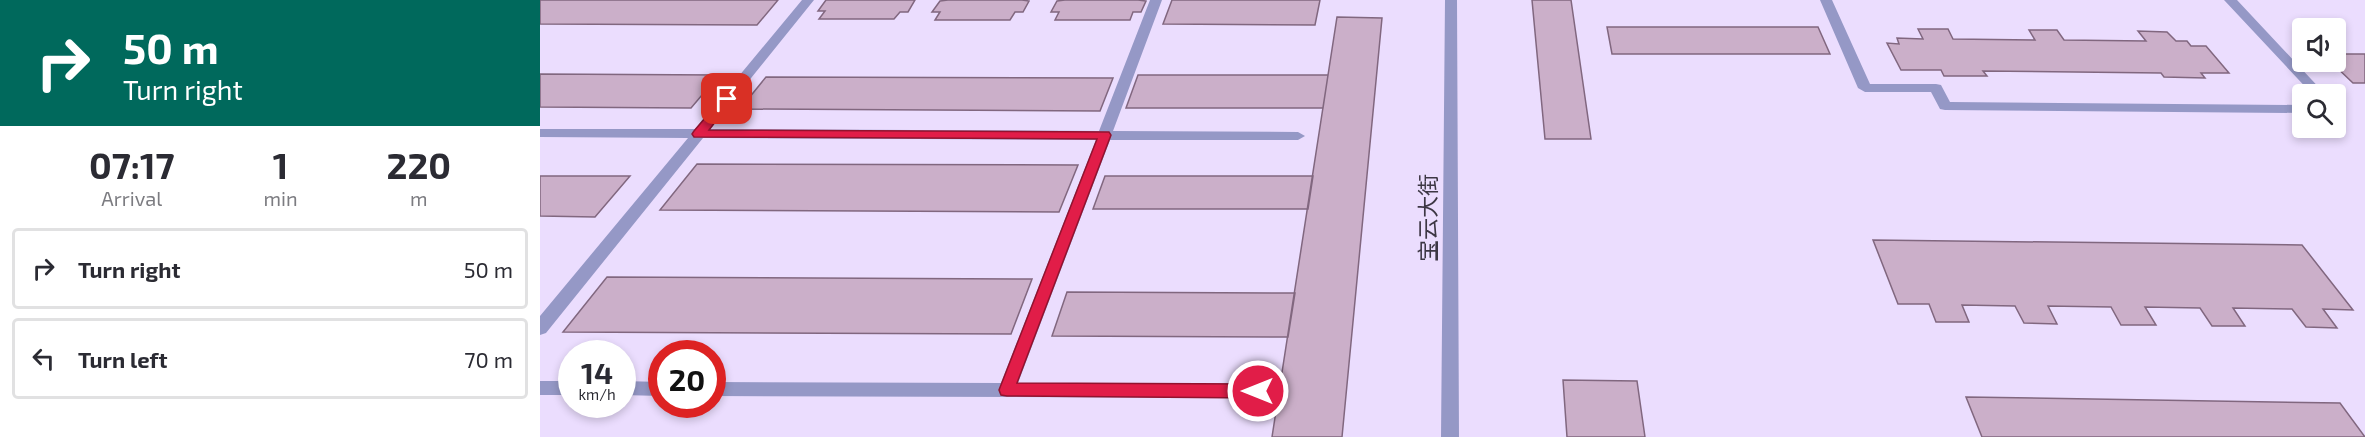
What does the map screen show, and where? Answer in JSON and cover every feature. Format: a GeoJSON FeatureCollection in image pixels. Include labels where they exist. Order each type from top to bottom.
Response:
{"type":"FeatureCollection","features":[{"type":"Feature","properties":{"kind":"street"},"geometry":{"type":"LineString","coordinates":[[540,328],[808,0]]}},
{"type":"Feature","properties":{"kind":"street"},"geometry":{"type":"LineString","coordinates":[[1007,390],[1156,0]]}},
{"type":"Feature","properties":{"kind":"street","name":"宝云大街"},"geometry":{"type":"LineString","coordinates":[[1450,437],[1451,0]]}},
{"type":"Feature","properties":{"kind":"street"},"geometry":{"type":"LineString","coordinates":[[1826,0],[1865,88],[1936,88],[1945,106],[2292,109]]}},
{"type":"Feature","properties":{"kind":"street"},"geometry":{"type":"LineString","coordinates":[[2230,0],[2310,84]]}},
{"type":"Feature","properties":{"kind":"street"},"geometry":{"type":"LineString","coordinates":[[540,133],[1298,136]]}},
{"type":"Feature","properties":{"kind":"street"},"geometry":{"type":"LineString","coordinates":[[540,388],[558,388]]}},
{"type":"Feature","properties":{"kind":"street"},"geometry":{"type":"LineString","coordinates":[[726,389],[1258,391]]}},
{"type":"Feature","properties":{"kind":"building"},"geometry":{"type":"Polygon","coordinates":[[[540,0],[778,0],[757,25],[540,24],[540,0]]]}},
{"type":"Feature","properties":{"kind":"building"},"geometry":{"type":"Polygon","coordinates":[[[826,0],[915,0],[908,12],[900,12],[894,19],[819,19],[825,11],[818,11],[826,0]]]}},
{"type":"Feature","properties":{"kind":"building"},"geometry":{"type":"Polygon","coordinates":[[[1172,0],[1320,0],[1315,25],[1163,24],[1172,0]]]}},
{"type":"Feature","properties":{"kind":"building"},"geometry":{"type":"Polygon","coordinates":[[[1532,0],[1571,0],[1591,139],[1545,139],[1532,0]]]}},
{"type":"Feature","properties":{"kind":"building"},"geometry":{"type":"Polygon","coordinates":[[[940,1],[1029,1],[1023,12],[1015,12],[1010,20],[935,20],[940,12],[932,12],[940,1]]]}},
{"type":"Feature","properties":{"kind":"building"},"geometry":{"type":"Polygon","coordinates":[[[1057,1],[1146,1],[1141,12],[1133,12],[1130,20],[1055,20],[1059,12],[1051,12],[1057,1]]]}},
{"type":"Feature","properties":{"kind":"building"},"geometry":{"type":"Polygon","coordinates":[[[1337,17],[1382,18],[1342,437],[1272,437],[1337,17]]]}},
{"type":"Feature","properties":{"kind":"building"},"geometry":{"type":"Polygon","coordinates":[[[1607,27],[1818,27],[1830,54],[1612,54],[1607,27]]]}},
{"type":"Feature","properties":{"kind":"building"},"geometry":{"type":"Polygon","coordinates":[[[1918,29],[1948,29],[1953,39],[2035,40],[2029,30],[2057,30],[2064,40],[2146,41],[2138,31],[2167,32],[2176,41],[2187,41],[2191,46],[2206,46],[2229,73],[2201,73],[2205,78],[2164,77],[2161,73],[1983,71],[1987,76],[1944,76],[1941,70],[1901,70],[1887,43],[1899,44],[1897,38],[1923,39],[1918,29]]]}},
{"type":"Feature","properties":{"kind":"building"},"geometry":{"type":"Polygon","coordinates":[[[2346,54],[2365,54],[2365,83],[2353,83],[2341,72],[2346,72],[2346,54]]]}},
{"type":"Feature","properties":{"kind":"building"},"geometry":{"type":"Polygon","coordinates":[[[540,74],[719,75],[691,108],[540,107],[540,74]]]}},
{"type":"Feature","properties":{"kind":"building"},"geometry":{"type":"Polygon","coordinates":[[[1138,75],[1328,75],[1323,108],[1126,108],[1138,75]]]}},
{"type":"Feature","properties":{"kind":"building"},"geometry":{"type":"Polygon","coordinates":[[[766,77],[1113,78],[1100,111],[740,109],[766,77]]]}},
{"type":"Feature","properties":{"kind":"building"},"geometry":{"type":"Polygon","coordinates":[[[697,164],[1078,165],[1059,212],[660,210],[697,164]]]}},
{"type":"Feature","properties":{"kind":"building"},"geometry":{"type":"Polygon","coordinates":[[[540,176],[630,176],[595,217],[540,216],[540,176]]]}},
{"type":"Feature","properties":{"kind":"building"},"geometry":{"type":"Polygon","coordinates":[[[1105,176],[1313,176],[1308,209],[1093,209],[1105,176]]]}},
{"type":"Feature","properties":{"kind":"building"},"geometry":{"type":"Polygon","coordinates":[[[1873,240],[2302,245],[2353,310],[2323,309],[2337,328],[2306,327],[2292,309],[2233,308],[2245,326],[2212,326],[2200,308],[2145,307],[2156,325],[2121,325],[2111,307],[2048,306],[2057,324],[2024,323],[2015,306],[1962,305],[1969,322],[1936,322],[1929,304],[1898,304],[1873,240]]]}},
{"type":"Feature","properties":{"kind":"building"},"geometry":{"type":"Polygon","coordinates":[[[607,277],[1032,279],[1011,334],[563,332],[607,277]]]}},
{"type":"Feature","properties":{"kind":"building"},"geometry":{"type":"Polygon","coordinates":[[[1067,292],[1295,293],[1288,337],[1052,336],[1067,292]]]}},
{"type":"Feature","properties":{"kind":"building"},"geometry":{"type":"Polygon","coordinates":[[[1563,380],[1637,381],[1645,437],[1567,437],[1563,380]]]}},
{"type":"Feature","properties":{"kind":"building"},"geometry":{"type":"Polygon","coordinates":[[[1966,397],[2340,403],[2365,437],[1982,437],[1966,397]]]}},
{"type":"Feature","properties":{"kind":"route"},"geometry":{"type":"LineString","coordinates":[[727,99],[699,134],[1105,135],[1007,390],[1258,391]]}}]}
